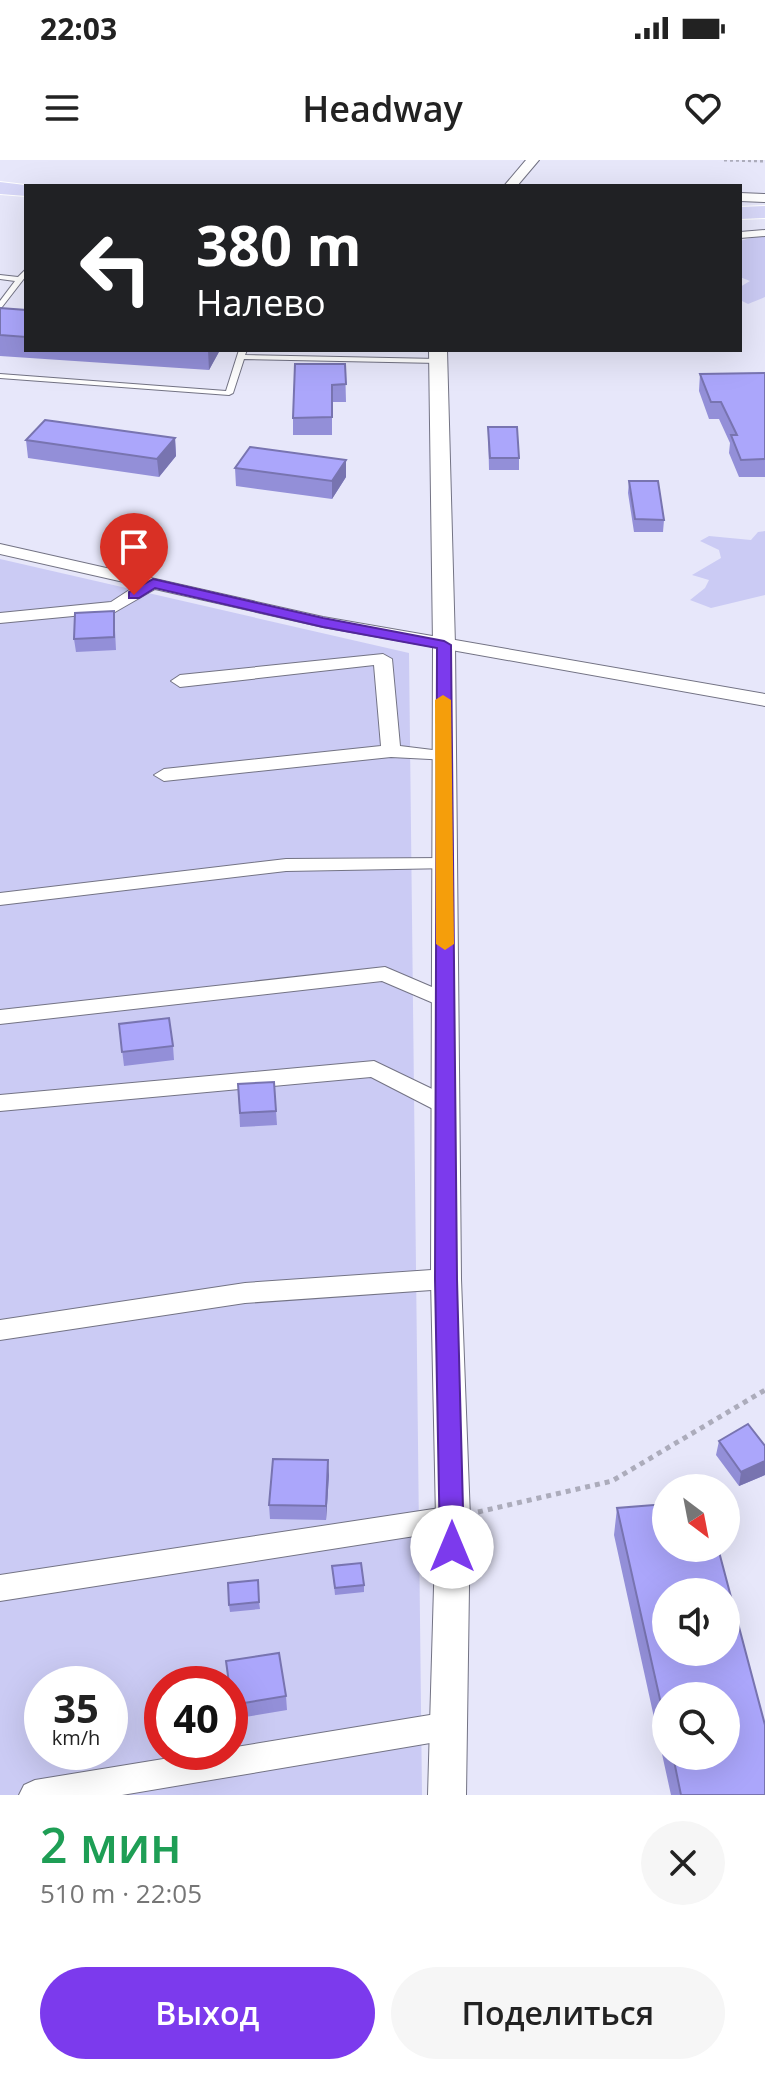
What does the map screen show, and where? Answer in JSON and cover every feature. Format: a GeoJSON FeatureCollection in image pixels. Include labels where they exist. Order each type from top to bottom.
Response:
{"type":"FeatureCollection","features":[{"type":"Feature","properties":{"kind":"main road"},"geometry":{"type":"LineString","coordinates":[[0,188],[24,190]]}},
{"type":"Feature","properties":{"kind":"main road"},"geometry":{"type":"LineString","coordinates":[[0,198],[24,201]]}},
{"type":"Feature","properties":{"kind":"street"},"geometry":{"type":"LineString","coordinates":[[512,184],[533,160]]}},
{"type":"Feature","properties":{"kind":"street"},"geometry":{"type":"LineString","coordinates":[[527,184],[533,160]]}},
{"type":"Feature","properties":{"kind":"street"},"geometry":{"type":"LineString","coordinates":[[742,235],[765,233]]}},
{"type":"Feature","properties":{"kind":"street"},"geometry":{"type":"LineString","coordinates":[[438,355],[444,645],[446,1279],[453,1518],[447,1795]]}},
{"type":"Feature","properties":{"kind":"street"},"geometry":{"type":"LineString","coordinates":[[0,549],[323,622],[765,700]]}},
{"type":"Feature","properties":{"kind":"street"},"geometry":{"type":"LineString","coordinates":[[0,618],[115,607],[153,583]]}},
{"type":"Feature","properties":{"kind":"street"},"geometry":{"type":"LineString","coordinates":[[180,681],[383,659],[391,751]]}},
{"type":"Feature","properties":{"kind":"street"},"geometry":{"type":"LineString","coordinates":[[164,775],[391,751],[442,756]]}},
{"type":"Feature","properties":{"kind":"street"},"geometry":{"type":"LineString","coordinates":[[0,899],[286,865],[445,864]]}},
{"type":"Feature","properties":{"kind":"street"},"geometry":{"type":"LineString","coordinates":[[0,1017],[385,974],[445,1001]]}},
{"type":"Feature","properties":{"kind":"street"},"geometry":{"type":"LineString","coordinates":[[0,1103],[374,1069],[445,1105]]}},
{"type":"Feature","properties":{"kind":"street"},"geometry":{"type":"LineString","coordinates":[[0,1330],[245,1293],[446,1279]]}},
{"type":"Feature","properties":{"kind":"street"},"geometry":{"type":"LineString","coordinates":[[0,1588],[453,1518]]}},
{"type":"Feature","properties":{"kind":"street"},"geometry":{"type":"LineString","coordinates":[[35,1795],[448,1726]]}},
{"type":"Feature","properties":{"kind":"lane"},"geometry":{"type":"LineString","coordinates":[[13,310],[0,308],[24,274]]}},
{"type":"Feature","properties":{"kind":"lane"},"geometry":{"type":"LineString","coordinates":[[0,277],[20,279]]}},
{"type":"Feature","properties":{"kind":"lane"},"geometry":{"type":"LineString","coordinates":[[0,376],[229,393],[242,354],[438,355]]}},
{"type":"Feature","properties":{"kind":"path"},"geometry":{"type":"LineString","coordinates":[[724,160],[765,161]]}},
{"type":"Feature","properties":{"kind":"path"},"geometry":{"type":"LineString","coordinates":[[453,1518],[612,1481],[765,1390]]}},
{"type":"Feature","properties":{"kind":"shaded area"},"geometry":{"type":"Polygon","coordinates":[[[765,234],[765,297],[748,304],[742,301],[742,286],[750,281],[742,278],[742,240],[765,234]]]}},
{"type":"Feature","properties":{"kind":"shaded area"},"geometry":{"type":"Polygon","coordinates":[[[765,531],[765,595],[711,608],[690,600],[705,588],[709,580],[692,575],[721,558],[719,550],[700,541],[709,536],[751,540],[758,532],[765,531]]]}},
{"type":"Feature","properties":{"kind":"shaded area"},"geometry":{"type":"Polygon","coordinates":[[[0,559],[409,653],[422,1795],[0,1795],[0,559]]]}},
{"type":"Feature","properties":{"kind":"building"},"geometry":{"type":"Polygon","coordinates":[[[0,308],[24,310],[24,337],[0,335],[0,308]]]}},
{"type":"Feature","properties":{"kind":"building"},"geometry":{"type":"Polygon","coordinates":[[[295,364],[345,364],[346,384],[332,385],[332,417],[293,418],[295,364]]]}},
{"type":"Feature","properties":{"kind":"building"},"geometry":{"type":"Polygon","coordinates":[[[765,373],[765,459],[741,460],[731,435],[737,435],[721,402],[711,402],[700,374],[765,373]]]}},
{"type":"Feature","properties":{"kind":"building"},"geometry":{"type":"Polygon","coordinates":[[[45,420],[175,438],[157,459],[26,440],[45,420]]]}},
{"type":"Feature","properties":{"kind":"building"},"geometry":{"type":"Polygon","coordinates":[[[488,427],[517,427],[519,458],[490,458],[488,427]]]}},
{"type":"Feature","properties":{"kind":"building"},"geometry":{"type":"Polygon","coordinates":[[[250,447],[346,460],[332,481],[235,468],[250,447]]]}},
{"type":"Feature","properties":{"kind":"building"},"geometry":{"type":"Polygon","coordinates":[[[629,481],[658,481],[664,520],[635,519],[629,481]]]}},
{"type":"Feature","properties":{"kind":"building"},"geometry":{"type":"Polygon","coordinates":[[[114,611],[114,637],[74,639],[75,613],[114,611]]]}},
{"type":"Feature","properties":{"kind":"building"},"geometry":{"type":"Polygon","coordinates":[[[169,1018],[173,1046],[122,1052],[119,1024],[169,1018]]]}},
{"type":"Feature","properties":{"kind":"building"},"geometry":{"type":"Polygon","coordinates":[[[274,1082],[276,1111],[240,1113],[238,1084],[274,1082]]]}},
{"type":"Feature","properties":{"kind":"building"},"geometry":{"type":"Polygon","coordinates":[[[748,1424],[765,1446],[765,1461],[741,1472],[719,1441],[748,1424]]]}},
{"type":"Feature","properties":{"kind":"building"},"geometry":{"type":"Polygon","coordinates":[[[273,1459],[328,1460],[326,1506],[269,1505],[273,1459]]]}},
{"type":"Feature","properties":{"kind":"building"},"geometry":{"type":"Polygon","coordinates":[[[652,1505],[652,1562],[722,1562],[726,1578],[652,1578],[652,1664],[617,1508],[652,1505]]]}},
{"type":"Feature","properties":{"kind":"building"},"geometry":{"type":"Polygon","coordinates":[[[361,1563],[364,1585],[335,1588],[332,1566],[361,1563]]]}},
{"type":"Feature","properties":{"kind":"building"},"geometry":{"type":"Polygon","coordinates":[[[258,1580],[259,1602],[229,1605],[228,1583],[258,1580]]]}},
{"type":"Feature","properties":{"kind":"building"},"geometry":{"type":"Polygon","coordinates":[[[740,1631],[765,1725],[765,1795],[681,1795],[676,1770],[740,1770],[740,1682],[656,1682],[653,1666],[740,1666],[740,1631]]]}},
{"type":"Feature","properties":{"kind":"building"},"geometry":{"type":"Polygon","coordinates":[[[279,1653],[286,1696],[248,1702],[248,1666],[227,1666],[226,1661],[279,1653]]]}},
{"type":"Feature","properties":{"kind":"slow traffic"},"geometry":{"type":"LineString","coordinates":[[443,700],[445,944]]}},
{"type":"Feature","properties":{"kind":"route"},"geometry":{"type":"LineString","coordinates":[[134,595],[153,583],[323,622],[444,645],[446,1279],[452,1547]]}}]}
